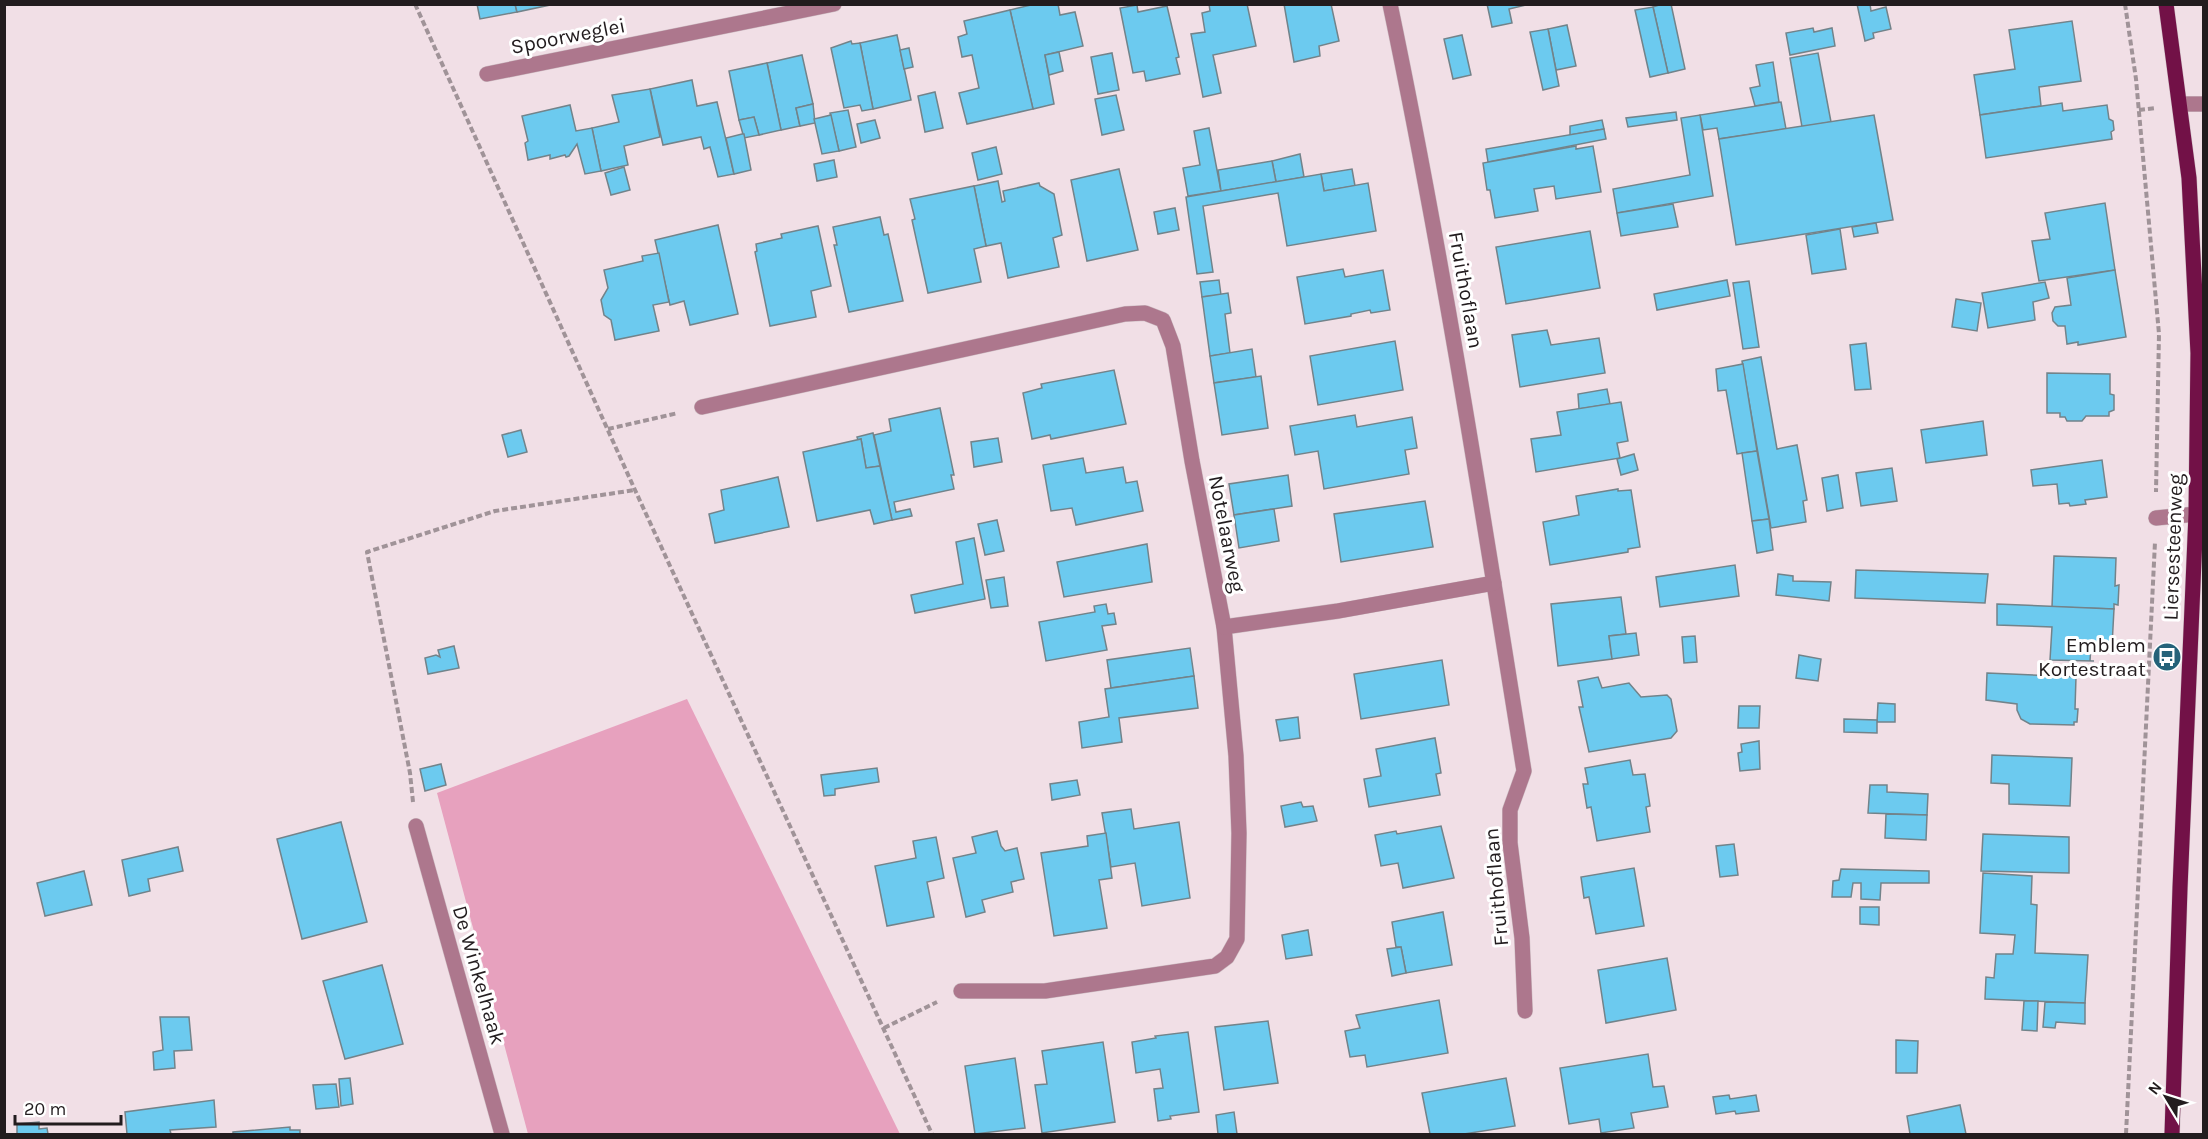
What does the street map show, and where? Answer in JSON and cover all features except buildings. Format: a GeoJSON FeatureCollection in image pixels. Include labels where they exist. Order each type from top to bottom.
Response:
{"type":"FeatureCollection","features":[{"type":"Feature","properties":{"kind":"main road","name":"Liersesteenweg"},"geometry":{"type":"LineString","coordinates":[[2166,4],[2189,178],[2198,353],[2196,514],[2172,1134]]}},
{"type":"Feature","properties":{"kind":"street","name":"Spoorweglei"},"geometry":{"type":"LineString","coordinates":[[487,74],[834,4]]}},
{"type":"Feature","properties":{"kind":"street","name":"Fruithoflaan"},"geometry":{"type":"LineString","coordinates":[[1390,4],[1418,139],[1524,771],[1510,810],[1509,843],[1522,938],[1525,1011]]}},
{"type":"Feature","properties":{"kind":"street"},"geometry":{"type":"LineString","coordinates":[[2181,104],[2204,104]]}},
{"type":"Feature","properties":{"kind":"street","name":"Notelaarweg"},"geometry":{"type":"LineString","coordinates":[[702,407],[1125,314],[1145,313],[1163,320],[1173,345],[1224,627],[1236,756],[1239,833],[1238,939],[1227,957],[1215,966],[1045,991],[961,991]]}},
{"type":"Feature","properties":{"kind":"street"},"geometry":{"type":"LineString","coordinates":[[2156,518],[2196,514]]}},
{"type":"Feature","properties":{"kind":"street"},"geometry":{"type":"LineString","coordinates":[[1224,627],[1338,611],[1494,583]]}},
{"type":"Feature","properties":{"kind":"street","name":"De Winkelhaak"},"geometry":{"type":"LineString","coordinates":[[416,826],[502,1134]]}},
{"type":"Feature","properties":{"kind":"path"},"geometry":{"type":"LineString","coordinates":[[415,4],[635,490],[932,1134]]}},
{"type":"Feature","properties":{"kind":"path"},"geometry":{"type":"LineString","coordinates":[[2125,4],[2136,79],[2158,334],[2156,518],[2126,1134]]}},
{"type":"Feature","properties":{"kind":"path"},"geometry":{"type":"LineString","coordinates":[[608,429],[702,407]]}},
{"type":"Feature","properties":{"kind":"path"},"geometry":{"type":"LineString","coordinates":[[416,826],[410,773],[368,552],[495,511],[635,490]]}},
{"type":"Feature","properties":{"kind":"path"},"geometry":{"type":"LineString","coordinates":[[884,1028],[961,991]]}},
{"type":"Feature","properties":{"kind":"shaded area"},"geometry":{"type":"Polygon","coordinates":[[[687,699],[900,1134],[528,1134],[437,793],[687,699]]]}},
{"type":"Feature","properties":{"kind":"place","name":"Emblem Kortestraat"},"geometry":{"type":"Point","coordinates":[2167,657]}}]}
